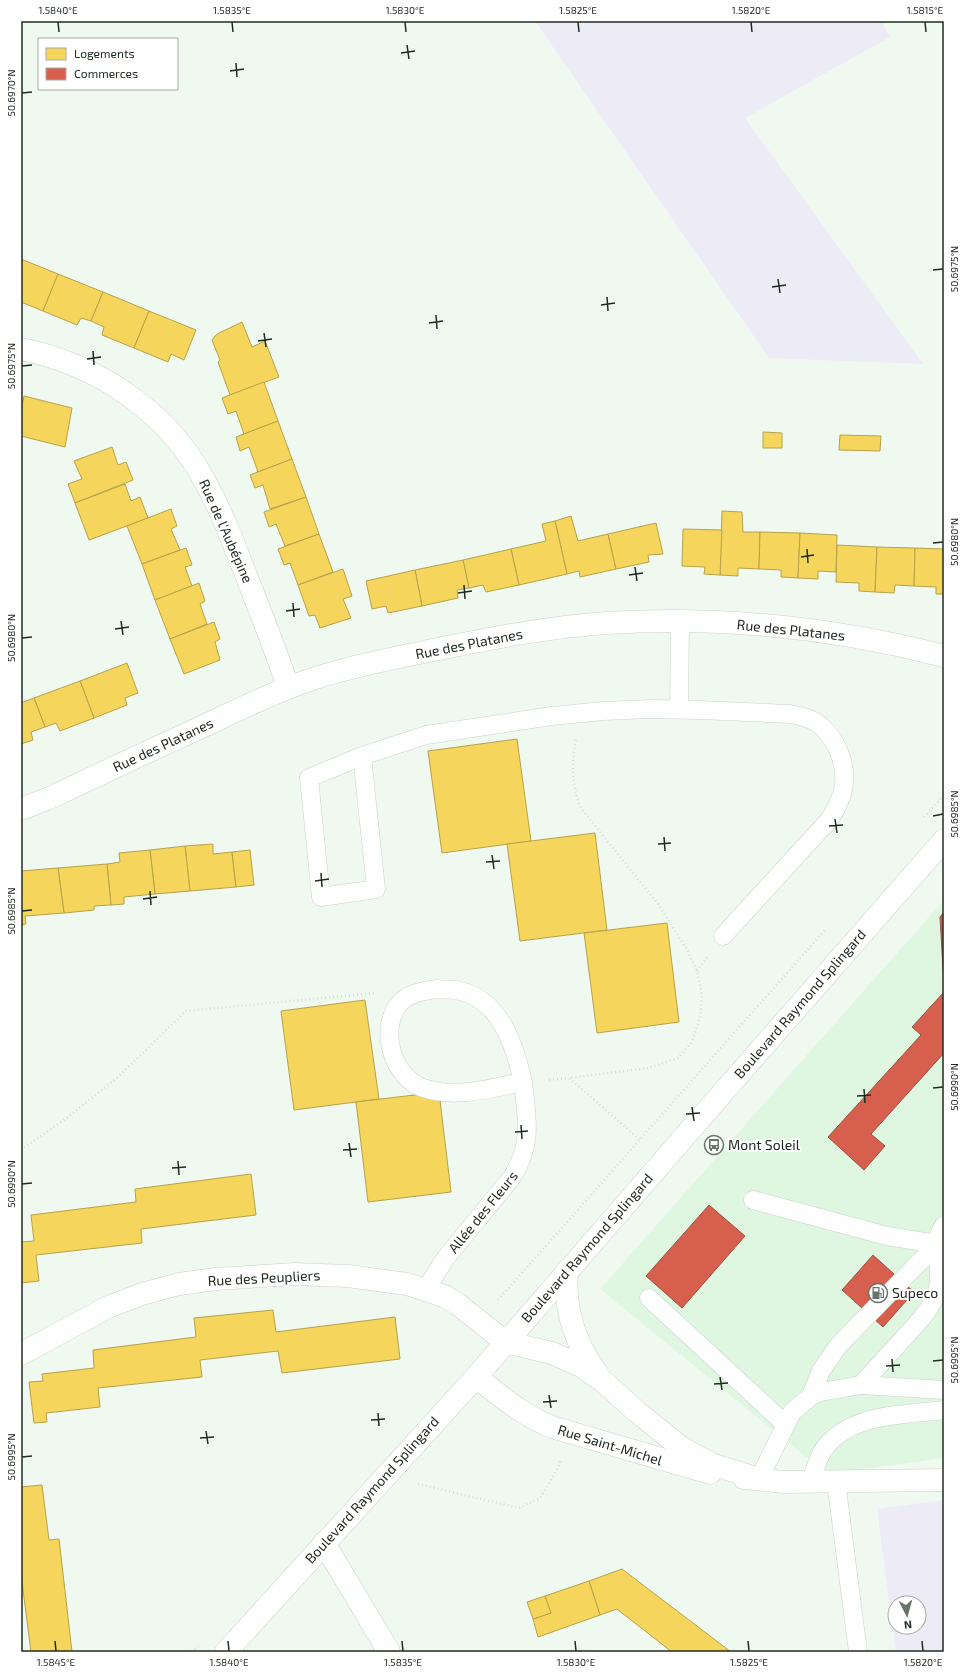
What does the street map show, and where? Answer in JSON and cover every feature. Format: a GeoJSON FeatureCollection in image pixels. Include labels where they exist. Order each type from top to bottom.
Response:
{"type":"FeatureCollection","features":[{"type":"Feature","properties":{"kind":"street","name":"Rue de l'Aubépine"},"geometry":{"type":"LineString","coordinates":[[21,349],[66,362],[88,371],[118,388],[151,414],[182,446],[203,476],[222,514],[279,659],[288,688]]}},
{"type":"Feature","properties":{"kind":"street","name":"Rue des Platanes"},"geometry":{"type":"LineString","coordinates":[[21,809],[52,797],[288,688],[383,660],[488,638],[587,625],[639,622],[747,624],[866,638],[944,656]]}},
{"type":"Feature","properties":{"kind":"street","name":"Boulevard Raymond Splingard"},"geometry":{"type":"LineString","coordinates":[[226,1652],[476,1376],[944,840]]}},
{"type":"Feature","properties":{"kind":"street","name":"Rue Saint-Michel"},"geometry":{"type":"LineString","coordinates":[[567,1271],[567,1300],[573,1330],[588,1359],[604,1382]]}},
{"type":"Feature","properties":{"kind":"street","name":"Rue des Peupliers"},"geometry":{"type":"LineString","coordinates":[[21,1354],[88,1317],[125,1300],[160,1288],[197,1281],[248,1276],[312,1274],[387,1280],[426,1289],[444,1296],[458,1305],[506,1342]]}},
{"type":"Feature","properties":{"kind":"street","name":"Rue Saint-Michel"},"geometry":{"type":"LineString","coordinates":[[506,1342],[540,1349],[581,1366],[604,1382],[636,1411],[682,1448],[711,1464],[759,1479]]}},
{"type":"Feature","properties":{"kind":"street","name":"Rue Saint-Michel"},"geometry":{"type":"LineString","coordinates":[[476,1376],[522,1413],[550,1427],[703,1472],[784,1482],[944,1480]]}},
{"type":"Feature","properties":{"kind":"street"},"geometry":{"type":"LineString","coordinates":[[324,1543],[389,1652]]}},
{"type":"Feature","properties":{"kind":"lane"},"geometry":{"type":"LineString","coordinates":[[679,709],[680,622]]}},
{"type":"Feature","properties":{"kind":"lane"},"geometry":{"type":"LineString","coordinates":[[362,756],[376,889],[322,897],[309,778],[362,756],[426,735],[579,713],[679,709],[790,714],[806,718],[820,725],[830,736],[838,749],[843,763],[843,792],[830,819],[723,936]]}},
{"type":"Feature","properties":{"kind":"lane","name":"Allée des Fleurs"},"geometry":{"type":"LineString","coordinates":[[426,1289],[445,1259],[512,1177],[520,1164],[527,1140],[527,1115],[523,1082],[518,1059],[507,1030],[499,1016],[475,997],[456,990],[437,989],[418,992],[407,998],[399,1005],[391,1020],[390,1037],[393,1058],[406,1077],[422,1088],[462,1093],[523,1082]]}},
{"type":"Feature","properties":{"kind":"lane"},"geometry":{"type":"LineString","coordinates":[[753,1200],[887,1236],[937,1244]]}},
{"type":"Feature","properties":{"kind":"lane"},"geometry":{"type":"LineString","coordinates":[[861,1385],[921,1319],[934,1300],[940,1278],[937,1244],[940,1231],[944,1225]]}},
{"type":"Feature","properties":{"kind":"lane"},"geometry":{"type":"LineString","coordinates":[[811,1396],[822,1371],[838,1346],[937,1244]]}},
{"type":"Feature","properties":{"kind":"lane"},"geometry":{"type":"LineString","coordinates":[[649,1298],[785,1424]]}},
{"type":"Feature","properties":{"kind":"lane"},"geometry":{"type":"LineString","coordinates":[[759,1479],[792,1412],[811,1396],[821,1392],[861,1385],[944,1390]]}},
{"type":"Feature","properties":{"kind":"lane"},"geometry":{"type":"LineString","coordinates":[[810,1481],[823,1452],[830,1442],[851,1427],[865,1421],[944,1410]]}},
{"type":"Feature","properties":{"kind":"lane"},"geometry":{"type":"LineString","coordinates":[[836,1481],[858,1652]]}},
{"type":"Feature","properties":{"kind":"path"},"geometry":{"type":"LineString","coordinates":[[579,713],[579,730],[572,768],[573,788],[580,807],[658,904],[686,948],[697,971],[702,995],[700,1018],[692,1042],[678,1058],[648,1068],[568,1078],[639,1140]]}},
{"type":"Feature","properties":{"kind":"path"},"geometry":{"type":"LineString","coordinates":[[923,819],[944,795]]}},
{"type":"Feature","properties":{"kind":"path"},"geometry":{"type":"LineString","coordinates":[[478,1321],[828,926]]}},
{"type":"Feature","properties":{"kind":"path"},"geometry":{"type":"LineString","coordinates":[[21,1150],[68,1117],[118,1078],[186,1011],[373,992],[407,998]]}},
{"type":"Feature","properties":{"kind":"path"},"geometry":{"type":"LineString","coordinates":[[414,1483],[519,1508],[540,1498],[558,1468],[562,1455]]}},
{"type":"Feature","properties":{"kind":"shaded area"},"geometry":{"type":"Polygon","coordinates":[[[535,21],[881,21],[890,37],[745,118],[923,364],[769,358],[535,21]]]}},
{"type":"Feature","properties":{"kind":"shaded area"},"geometry":{"type":"Polygon","coordinates":[[[944,900],[944,1458],[827,1474],[600,1289],[944,900]]]}},
{"type":"Feature","properties":{"kind":"shaded area"},"geometry":{"type":"Polygon","coordinates":[[[944,1500],[944,1652],[896,1652],[894,1635],[927,1635],[927,1595],[888,1595],[877,1509],[944,1500]]]}},
{"type":"Feature","properties":{"kind":"building: Logements"},"geometry":{"type":"Polygon","coordinates":[[[21,259],[58,274],[43,311],[21,302],[21,259]]]}},
{"type":"Feature","properties":{"kind":"building: Logements"},"geometry":{"type":"Polygon","coordinates":[[[58,274],[103,292],[91,321],[81,318],[77,325],[43,311],[58,274]]]}},
{"type":"Feature","properties":{"kind":"building: Logements"},"geometry":{"type":"Polygon","coordinates":[[[103,292],[149,311],[134,348],[102,335],[104,327],[91,321],[103,292]]]}},
{"type":"Feature","properties":{"kind":"building: Logements"},"geometry":{"type":"Polygon","coordinates":[[[149,311],[196,330],[184,360],[171,354],[168,362],[134,348],[149,311]]]}},
{"type":"Feature","properties":{"kind":"building: Logements"},"geometry":{"type":"Polygon","coordinates":[[[242,322],[252,347],[265,341],[279,377],[230,395],[218,362],[220,360],[212,340],[217,334],[242,322]]]}},
{"type":"Feature","properties":{"kind":"building: Logements"},"geometry":{"type":"Polygon","coordinates":[[[264,382],[278,421],[244,434],[236,411],[228,414],[222,398],[264,382]]]}},
{"type":"Feature","properties":{"kind":"building: Logements"},"geometry":{"type":"Polygon","coordinates":[[[24,396],[72,408],[65,447],[21,436],[21,411],[24,396]]]}},
{"type":"Feature","properties":{"kind":"building: Logements"},"geometry":{"type":"Polygon","coordinates":[[[278,421],[292,459],[258,472],[249,447],[240,451],[236,437],[278,421]]]}},
{"type":"Feature","properties":{"kind":"building: Logements"},"geometry":{"type":"Polygon","coordinates":[[[763,432],[782,433],[782,448],[763,448],[763,432]]]}},
{"type":"Feature","properties":{"kind":"building: Logements"},"geometry":{"type":"Polygon","coordinates":[[[840,435],[881,436],[880,451],[839,450],[840,435]]]}},
{"type":"Feature","properties":{"kind":"building: Logements"},"geometry":{"type":"Polygon","coordinates":[[[112,447],[118,465],[126,462],[133,480],[75,503],[68,484],[82,479],[74,461],[112,447]]]}},
{"type":"Feature","properties":{"kind":"building: Logements"},"geometry":{"type":"Polygon","coordinates":[[[292,459],[306,497],[270,509],[263,485],[255,488],[250,475],[292,459]]]}},
{"type":"Feature","properties":{"kind":"building: Logements"},"geometry":{"type":"Polygon","coordinates":[[[125,484],[131,501],[140,497],[148,518],[89,540],[75,503],[125,484]]]}},
{"type":"Feature","properties":{"kind":"building: Logements"},"geometry":{"type":"Polygon","coordinates":[[[306,497],[319,534],[285,546],[276,524],[269,527],[264,512],[306,497]]]}},
{"type":"Feature","properties":{"kind":"building: Logements"},"geometry":{"type":"Polygon","coordinates":[[[171,509],[177,526],[171,529],[180,550],[142,564],[127,526],[171,509]]]}},
{"type":"Feature","properties":{"kind":"building: Logements"},"geometry":{"type":"Polygon","coordinates":[[[722,511],[742,512],[743,532],[760,532],[759,569],[738,568],[738,576],[720,575],[722,511]]]}},
{"type":"Feature","properties":{"kind":"building: Logements"},"geometry":{"type":"Polygon","coordinates":[[[571,516],[578,541],[608,534],[616,569],[580,577],[579,571],[567,574],[555,521],[571,516]]]}},
{"type":"Feature","properties":{"kind":"building: Logements"},"geometry":{"type":"Polygon","coordinates":[[[555,521],[567,574],[519,585],[511,549],[546,541],[542,524],[555,521]]]}},
{"type":"Feature","properties":{"kind":"building: Logements"},"geometry":{"type":"Polygon","coordinates":[[[656,523],[663,554],[648,555],[649,562],[616,569],[608,534],[656,523]]]}},
{"type":"Feature","properties":{"kind":"building: Logements"},"geometry":{"type":"Polygon","coordinates":[[[683,529],[722,530],[720,575],[704,574],[705,567],[682,566],[683,529]]]}},
{"type":"Feature","properties":{"kind":"building: Logements"},"geometry":{"type":"Polygon","coordinates":[[[760,532],[800,533],[798,578],[781,577],[781,570],[759,569],[760,532]]]}},
{"type":"Feature","properties":{"kind":"building: Logements"},"geometry":{"type":"Polygon","coordinates":[[[800,533],[837,535],[836,572],[818,571],[818,579],[798,578],[800,533]]]}},
{"type":"Feature","properties":{"kind":"building: Logements"},"geometry":{"type":"Polygon","coordinates":[[[319,534],[333,572],[298,585],[290,563],[284,565],[278,549],[319,534]]]}},
{"type":"Feature","properties":{"kind":"building: Logements"},"geometry":{"type":"Polygon","coordinates":[[[837,545],[877,547],[875,592],[859,591],[859,583],[836,582],[837,545]]]}},
{"type":"Feature","properties":{"kind":"building: Logements"},"geometry":{"type":"Polygon","coordinates":[[[877,547],[915,548],[914,586],[895,585],[894,593],[875,592],[877,547]]]}},
{"type":"Feature","properties":{"kind":"building: Logements"},"geometry":{"type":"Polygon","coordinates":[[[186,548],[192,565],[185,567],[192,586],[155,600],[142,564],[186,548]]]}},
{"type":"Feature","properties":{"kind":"building: Logements"},"geometry":{"type":"Polygon","coordinates":[[[915,548],[944,549],[944,594],[936,594],[936,587],[914,586],[915,548]]]}},
{"type":"Feature","properties":{"kind":"building: Logements"},"geometry":{"type":"Polygon","coordinates":[[[511,549],[519,585],[486,592],[483,585],[469,588],[463,560],[511,549]]]}},
{"type":"Feature","properties":{"kind":"building: Logements"},"geometry":{"type":"Polygon","coordinates":[[[463,560],[469,588],[457,590],[458,598],[422,606],[415,570],[463,560]]]}},
{"type":"Feature","properties":{"kind":"building: Logements"},"geometry":{"type":"Polygon","coordinates":[[[343,569],[352,596],[343,599],[351,618],[320,628],[315,615],[309,616],[298,585],[343,569]]]}},
{"type":"Feature","properties":{"kind":"building: Logements"},"geometry":{"type":"Polygon","coordinates":[[[415,570],[422,606],[388,613],[386,606],[372,609],[366,581],[415,570]]]}},
{"type":"Feature","properties":{"kind":"building: Logements"},"geometry":{"type":"Polygon","coordinates":[[[199,583],[205,601],[200,604],[207,624],[170,639],[155,600],[199,583]]]}},
{"type":"Feature","properties":{"kind":"building: Logements"},"geometry":{"type":"Polygon","coordinates":[[[214,622],[220,639],[215,642],[220,660],[184,674],[170,639],[214,622]]]}},
{"type":"Feature","properties":{"kind":"building: Logements"},"geometry":{"type":"Polygon","coordinates":[[[127,663],[138,693],[125,698],[127,705],[94,718],[80,681],[127,663]]]}},
{"type":"Feature","properties":{"kind":"building: Logements"},"geometry":{"type":"Polygon","coordinates":[[[80,681],[94,718],[60,731],[56,723],[45,727],[34,698],[80,681]]]}},
{"type":"Feature","properties":{"kind":"building: Logements"},"geometry":{"type":"Polygon","coordinates":[[[34,698],[45,727],[31,732],[33,740],[21,744],[21,703],[34,698]]]}},
{"type":"Feature","properties":{"kind":"building: Logements"},"geometry":{"type":"Polygon","coordinates":[[[517,739],[531,841],[442,853],[428,751],[517,739]]]}},
{"type":"Feature","properties":{"kind":"building: Logements"},"geometry":{"type":"Polygon","coordinates":[[[595,833],[607,930],[520,941],[507,844],[595,833]]]}},
{"type":"Feature","properties":{"kind":"building: Logements"},"geometry":{"type":"Polygon","coordinates":[[[213,844],[213,854],[232,852],[236,887],[190,891],[185,846],[213,844]]]}},
{"type":"Feature","properties":{"kind":"building: Logements"},"geometry":{"type":"Polygon","coordinates":[[[185,846],[190,891],[155,894],[150,850],[185,846]]]}},
{"type":"Feature","properties":{"kind":"building: Logements"},"geometry":{"type":"Polygon","coordinates":[[[150,850],[155,894],[124,897],[124,904],[111,905],[107,864],[120,862],[119,853],[150,850]]]}},
{"type":"Feature","properties":{"kind":"building: Logements"},"geometry":{"type":"Polygon","coordinates":[[[250,850],[254,885],[236,887],[232,852],[250,850]]]}},
{"type":"Feature","properties":{"kind":"building: Logements"},"geometry":{"type":"Polygon","coordinates":[[[107,864],[111,905],[94,906],[94,910],[64,913],[58,868],[107,864]]]}},
{"type":"Feature","properties":{"kind":"building: Logements"},"geometry":{"type":"Polygon","coordinates":[[[58,868],[64,913],[25,916],[26,924],[21,925],[21,871],[58,868]]]}},
{"type":"Feature","properties":{"kind":"building: Logements"},"geometry":{"type":"Polygon","coordinates":[[[667,923],[679,1022],[597,1033],[584,933],[667,923]]]}},
{"type":"Feature","properties":{"kind":"building: Logements"},"geometry":{"type":"Polygon","coordinates":[[[365,1000],[379,1099],[294,1110],[281,1011],[365,1000]]]}},
{"type":"Feature","properties":{"kind":"building: Logements"},"geometry":{"type":"Polygon","coordinates":[[[439,1092],[451,1192],[368,1202],[356,1102],[439,1092]]]}},
{"type":"Feature","properties":{"kind":"building: Logements"},"geometry":{"type":"Polygon","coordinates":[[[251,1174],[256,1215],[141,1229],[142,1243],[36,1255],[39,1281],[21,1283],[21,1242],[34,1241],[31,1215],[136,1202],[135,1189],[251,1174]]]}},
{"type":"Feature","properties":{"kind":"building: Logements"},"geometry":{"type":"Polygon","coordinates":[[[273,1310],[276,1332],[395,1317],[400,1359],[282,1373],[278,1351],[200,1360],[202,1377],[98,1388],[100,1407],[46,1413],[47,1422],[34,1423],[29,1382],[43,1381],[42,1374],[94,1368],[93,1350],[196,1337],[194,1318],[273,1310]]]}},
{"type":"Feature","properties":{"kind":"building: Logements"},"geometry":{"type":"Polygon","coordinates":[[[42,1485],[49,1540],[59,1539],[72,1652],[31,1652],[22,1582],[21,1583],[21,1487],[42,1485]]]}},
{"type":"Feature","properties":{"kind":"building: Logements"},"geometry":{"type":"Polygon","coordinates":[[[622,1569],[731,1652],[672,1652],[617,1609],[600,1615],[589,1581],[622,1569]]]}},
{"type":"Feature","properties":{"kind":"building: Logements"},"geometry":{"type":"Polygon","coordinates":[[[589,1581],[600,1615],[538,1637],[533,1619],[551,1613],[545,1596],[589,1581]]]}},
{"type":"Feature","properties":{"kind":"building: Logements"},"geometry":{"type":"Polygon","coordinates":[[[545,1596],[551,1613],[533,1619],[527,1602],[545,1596]]]}},
{"type":"Feature","properties":{"kind":"building: Commerces"},"geometry":{"type":"Polygon","coordinates":[[[944,912],[944,986],[940,917],[944,912]]]}},
{"type":"Feature","properties":{"kind":"building: Commerces"},"geometry":{"type":"Polygon","coordinates":[[[944,992],[944,1053],[871,1134],[885,1146],[864,1170],[828,1137],[921,1035],[912,1027],[944,992]]]}},
{"type":"Feature","properties":{"kind":"building: Commerces"},"geometry":{"type":"Polygon","coordinates":[[[709,1205],[745,1236],[682,1308],[646,1276],[709,1205]]]}},
{"type":"Feature","properties":{"kind":"building: Commerces"},"geometry":{"type":"Polygon","coordinates":[[[873,1255],[914,1292],[883,1327],[842,1290],[873,1255]]]}},
{"type":"Feature","properties":{"kind":"place","name":"Mont Soleil"},"geometry":{"type":"Point","coordinates":[714,1145]}},
{"type":"Feature","properties":{"kind":"place","name":"Supeco"},"geometry":{"type":"Point","coordinates":[878,1293]}}]}
